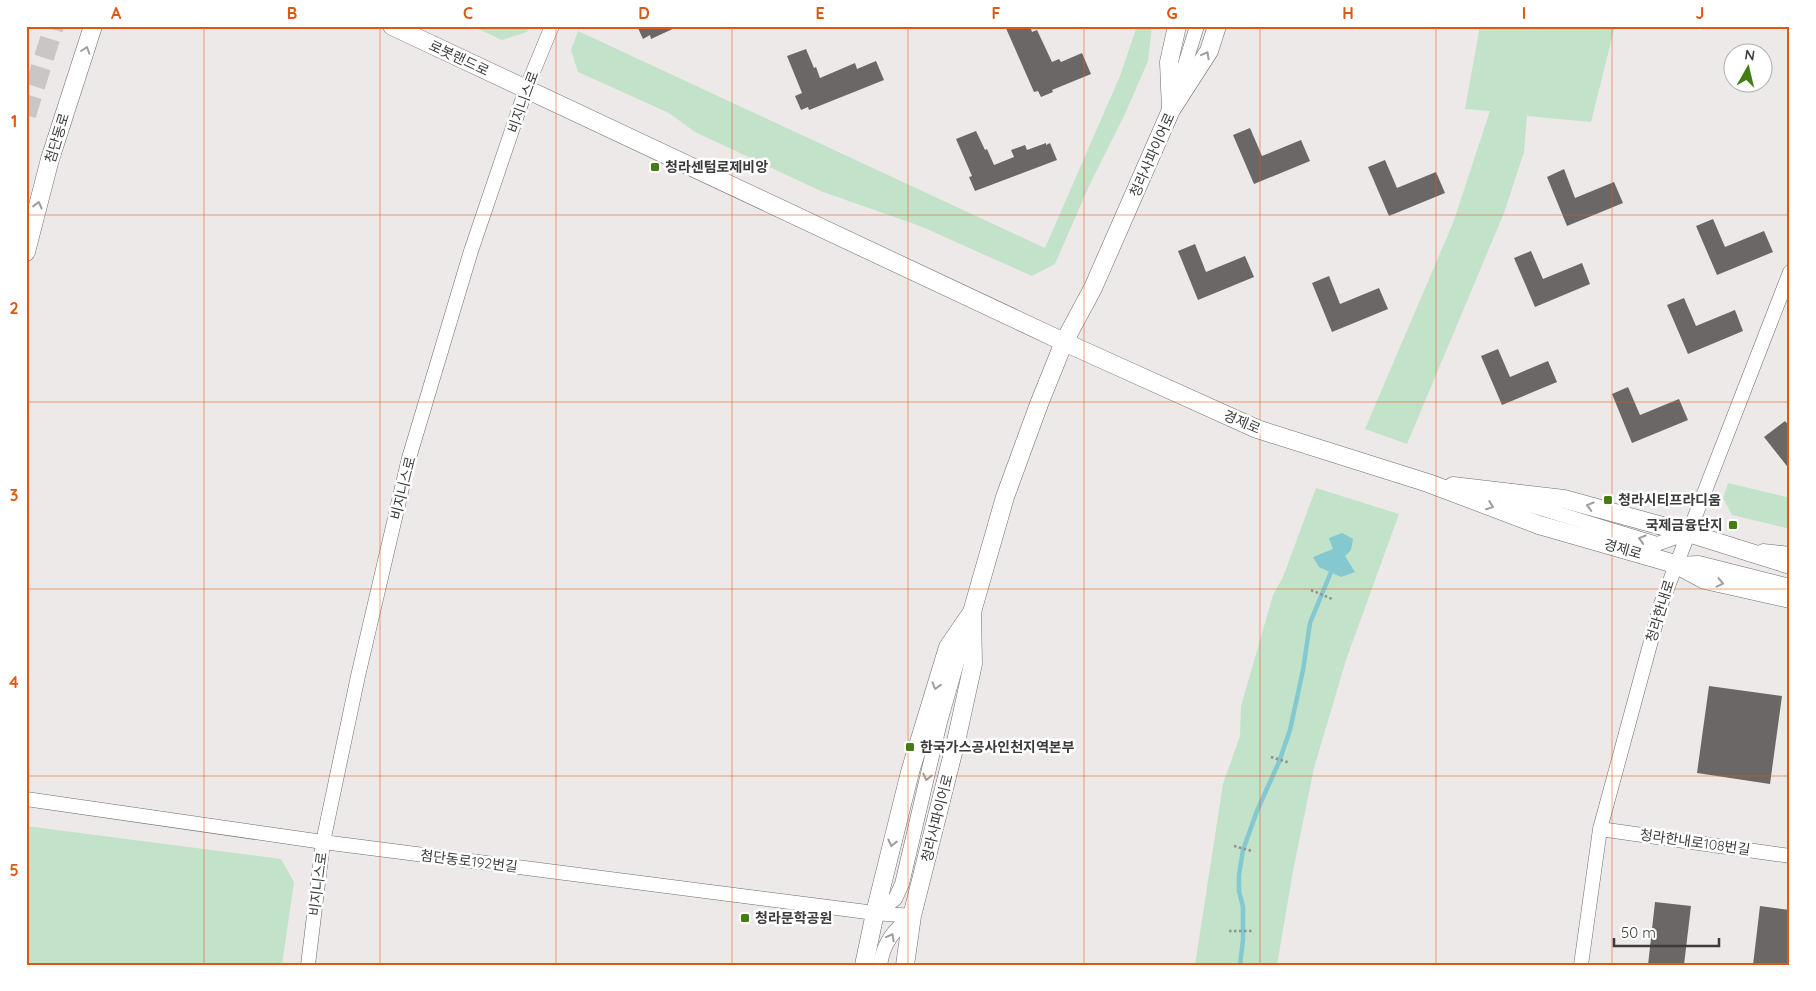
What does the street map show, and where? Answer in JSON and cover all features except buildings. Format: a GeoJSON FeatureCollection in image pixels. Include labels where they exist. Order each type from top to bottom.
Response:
{"type":"FeatureCollection","features":[{"type":"Feature","properties":{"kind":"main road","name":"첨단동로"},"geometry":{"type":"LineString","coordinates":[[26,252],[50,159],[93,26]]}},
{"type":"Feature","properties":{"kind":"main road","name":"로봇랜드로"},"geometry":{"type":"LineString","coordinates":[[392,26],[1064,342]]}},
{"type":"Feature","properties":{"kind":"main road"},"geometry":{"type":"LineString","coordinates":[[1171,110],[1169,62],[1177,26]]}},
{"type":"Feature","properties":{"kind":"main road","name":"청라사파이어로"},"geometry":{"type":"LineString","coordinates":[[905,965],[912,916],[957,737],[973,664],[972,612],[1005,497],[1064,342],[1093,288],[1171,110],[1209,52],[1217,26]]}},
{"type":"Feature","properties":{"kind":"main road","name":"경제로"},"geometry":{"type":"LineString","coordinates":[[1064,342],[1257,429],[1428,483],[1538,525],[1675,564],[1705,580],[1790,599]]}},
{"type":"Feature","properties":{"kind":"main road","name":"경제로"},"geometry":{"type":"LineString","coordinates":[[1428,483],[1564,499],[1688,533],[1790,565]]}},
{"type":"Feature","properties":{"kind":"main road"},"geometry":{"type":"LineString","coordinates":[[864,965],[910,772],[948,648],[972,612]]}},
{"type":"Feature","properties":{"kind":"street","name":"비지니스로"},"geometry":{"type":"LineString","coordinates":[[308,965],[323,842],[358,676],[410,458],[471,251],[526,89],[552,26]]}},
{"type":"Feature","properties":{"kind":"street"},"geometry":{"type":"LineString","coordinates":[[1171,110],[1197,26]]}},
{"type":"Feature","properties":{"kind":"street","name":"청라한내로"},"geometry":{"type":"LineString","coordinates":[[1580,965],[1600,829],[1661,604],[1790,272]]}},
{"type":"Feature","properties":{"kind":"street"},"geometry":{"type":"LineString","coordinates":[[1733,548],[1790,554]]}},
{"type":"Feature","properties":{"kind":"street"},"geometry":{"type":"LineString","coordinates":[[1675,564],[1699,563],[1790,586]]}},
{"type":"Feature","properties":{"kind":"street","name":"첨단동로192번길"},"geometry":{"type":"LineString","coordinates":[[26,799],[323,842],[875,914],[912,916]]}},
{"type":"Feature","properties":{"kind":"street","name":"청라한내로108번길"},"geometry":{"type":"LineString","coordinates":[[1600,829],[1790,856]]}},
{"type":"Feature","properties":{"kind":"street"},"geometry":{"type":"LineString","coordinates":[[880,965],[894,930],[912,916]]}},
{"type":"Feature","properties":{"kind":"path"},"geometry":{"type":"LineString","coordinates":[[1311,590],[1332,599]]}},
{"type":"Feature","properties":{"kind":"path"},"geometry":{"type":"LineString","coordinates":[[1271,756],[1290,763]]}},
{"type":"Feature","properties":{"kind":"path"},"geometry":{"type":"LineString","coordinates":[[1234,846],[1252,851]]}},
{"type":"Feature","properties":{"kind":"path"},"geometry":{"type":"LineString","coordinates":[[1229,931],[1254,931]]}},
{"type":"Feature","properties":{"kind":"green space"},"geometry":{"type":"Polygon","coordinates":[[[472,26],[530,26],[527,32],[502,40],[472,26]]]}},
{"type":"Feature","properties":{"kind":"green space"},"geometry":{"type":"Polygon","coordinates":[[[1137,26],[1152,26],[1148,61],[1125,114],[1089,186],[1055,264],[1032,276],[920,226],[823,192],[695,132],[669,113],[578,72],[571,50],[578,31],[1045,248],[1120,76],[1137,26]]]}},
{"type":"Feature","properties":{"kind":"green space"},"geometry":{"type":"Polygon","coordinates":[[[1480,26],[1615,26],[1591,122],[1527,116],[1524,152],[1504,213],[1407,444],[1365,429],[1453,223],[1490,111],[1465,109],[1480,26]]]}},
{"type":"Feature","properties":{"kind":"green space"},"geometry":{"type":"Polygon","coordinates":[[[1728,483],[1790,498],[1790,529],[1732,515],[1723,498],[1728,483]]]}},
{"type":"Feature","properties":{"kind":"green space"},"geometry":{"type":"Polygon","coordinates":[[[1316,488],[1399,514],[1346,660],[1314,768],[1293,871],[1277,965],[1195,965],[1223,784],[1240,736],[1241,706],[1273,595],[1283,577],[1316,488]]]}},
{"type":"Feature","properties":{"kind":"green space"},"geometry":{"type":"Polygon","coordinates":[[[26,826],[281,859],[294,882],[282,965],[26,965],[26,826]]]}},
{"type":"Feature","properties":{"kind":"water"},"geometry":{"type":"Polygon","coordinates":[[[1342,533],[1353,539],[1351,550],[1345,556],[1355,572],[1341,577],[1319,567],[1313,557],[1333,549],[1329,538],[1342,533]]]}},
{"type":"Feature","properties":{"kind":"waterway"},"geometry":{"type":"LineString","coordinates":[[1240,965],[1243,940],[1243,907],[1239,891],[1239,875],[1243,850],[1290,730],[1303,670],[1310,623],[1331,572]]}},
{"type":"Feature","properties":{"kind":"tunnel"},"geometry":{"type":"LineString","coordinates":[[26,115],[54,26]]}},
{"type":"Feature","properties":{"kind":"place","name":"청라센텀로제비앙"},"geometry":{"type":"Point","coordinates":[655,167]}},
{"type":"Feature","properties":{"kind":"place","name":"청라시티프라디움"},"geometry":{"type":"Point","coordinates":[1608,500]}},
{"type":"Feature","properties":{"kind":"place","name":"국제금융단지"},"geometry":{"type":"Point","coordinates":[1733,525]}},
{"type":"Feature","properties":{"kind":"place","name":"한국가스공사인천지역본부"},"geometry":{"type":"Point","coordinates":[910,747]}},
{"type":"Feature","properties":{"kind":"place","name":"청라문학공원"},"geometry":{"type":"Point","coordinates":[745,918]}}]}
